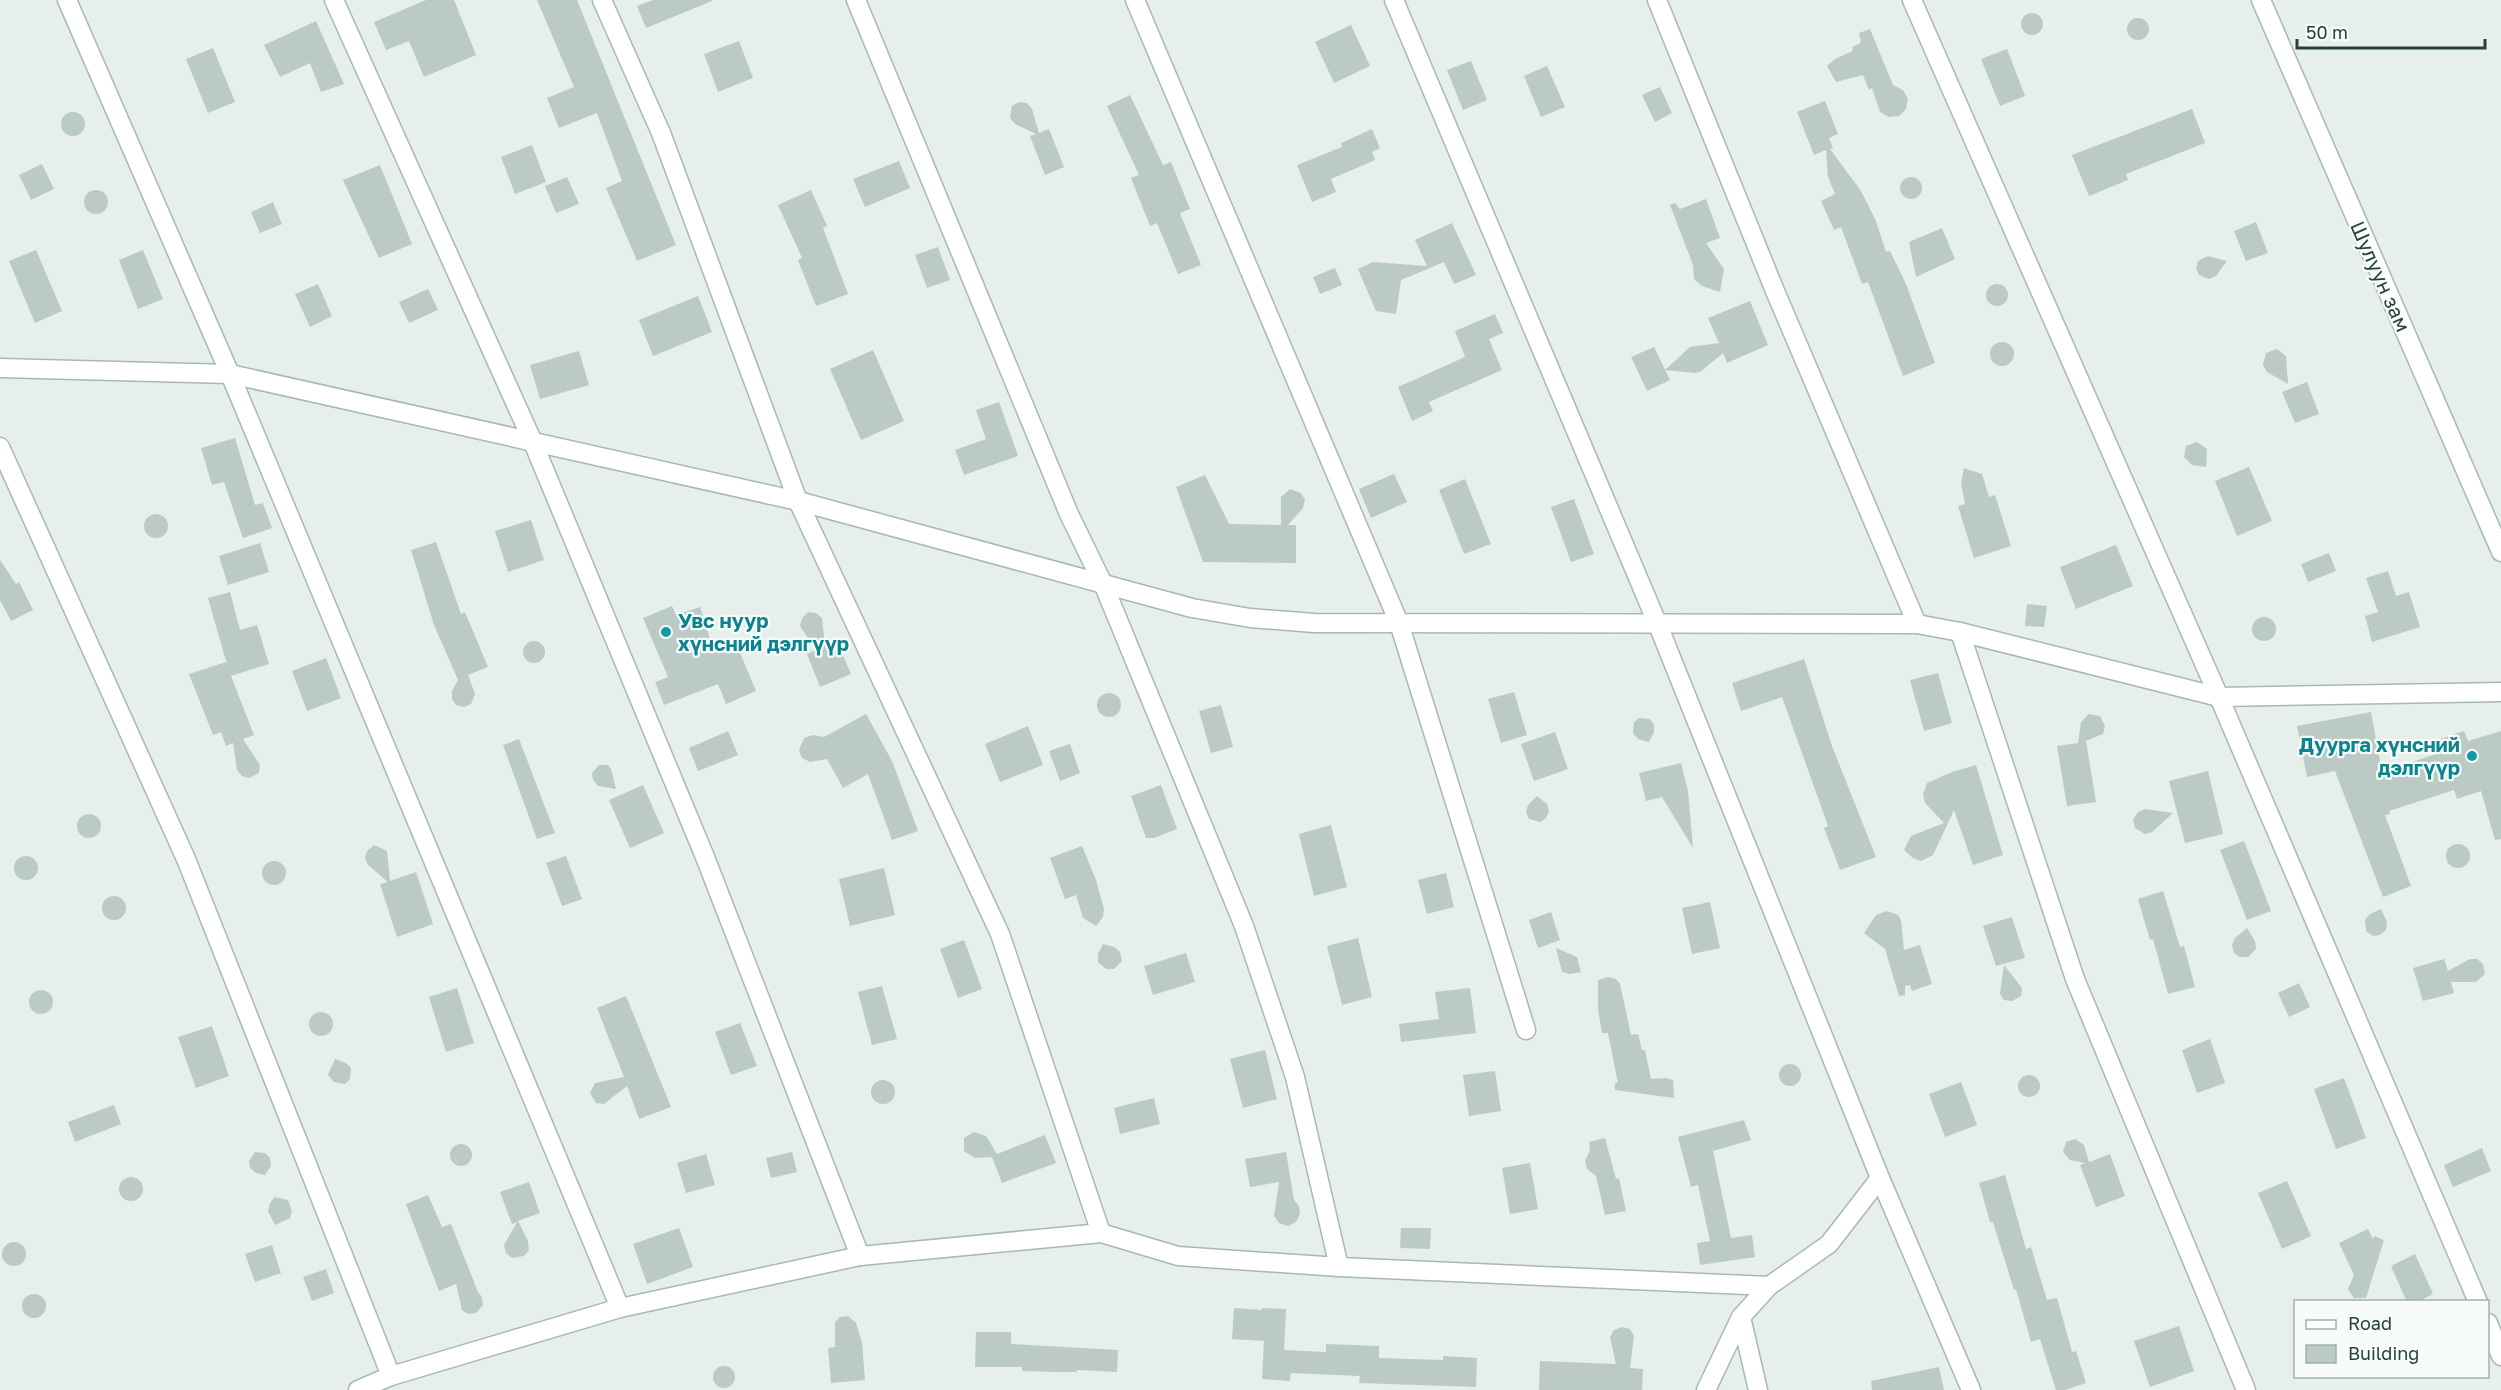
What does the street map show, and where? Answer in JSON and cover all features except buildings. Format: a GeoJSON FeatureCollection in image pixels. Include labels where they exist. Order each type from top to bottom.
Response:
{"type":"FeatureCollection","features":[{"type":"Feature","properties":{"kind":"street"},"geometry":{"type":"LineString","coordinates":[[67,0],[230,374],[620,1308]]}},
{"type":"Feature","properties":{"kind":"street"},"geometry":{"type":"LineString","coordinates":[[334,0],[532,440],[705,857],[860,1256]]}},
{"type":"Feature","properties":{"kind":"street"},"geometry":{"type":"LineString","coordinates":[[602,0],[661,133],[798,501],[1000,934],[1101,1233]]}},
{"type":"Feature","properties":{"kind":"street"},"geometry":{"type":"LineString","coordinates":[[856,0],[1070,514],[1104,586],[1244,926],[1295,1077],[1339,1267]]}},
{"type":"Feature","properties":{"kind":"street"},"geometry":{"type":"LineString","coordinates":[[1135,0],[1399,623],[1526,1030]]}},
{"type":"Feature","properties":{"kind":"street"},"geometry":{"type":"LineString","coordinates":[[1394,0],[1658,625],[1880,1178],[1971,1390]]}},
{"type":"Feature","properties":{"kind":"street"},"geometry":{"type":"LineString","coordinates":[[1657,0],[1775,291],[1917,624]]}},
{"type":"Feature","properties":{"kind":"street"},"geometry":{"type":"LineString","coordinates":[[1912,0],[2219,697],[2477,1300]]}},
{"type":"Feature","properties":{"kind":"street","name":"Шулуун зам"},"geometry":{"type":"LineString","coordinates":[[2261,0],[2501,552]]}},
{"type":"Feature","properties":{"kind":"street"},"geometry":{"type":"LineString","coordinates":[[0,368],[230,374],[798,501],[1104,586],[1192,608],[1250,618],[1314,623],[1917,624],[1960,632],[2219,697],[2501,692]]}},
{"type":"Feature","properties":{"kind":"street"},"geometry":{"type":"LineString","coordinates":[[0,447],[186,859],[391,1376]]}},
{"type":"Feature","properties":{"kind":"street"},"geometry":{"type":"LineString","coordinates":[[1960,632],[2075,979],[2246,1390]]}},
{"type":"Feature","properties":{"kind":"street"},"geometry":{"type":"LineString","coordinates":[[1706,1390],[1741,1317],[1769,1286],[1829,1244],[1880,1178]]}},
{"type":"Feature","properties":{"kind":"street"},"geometry":{"type":"LineString","coordinates":[[358,1390],[391,1376],[620,1308],[860,1256],[1101,1233],[1178,1256],[1339,1267],[1769,1286]]}},
{"type":"Feature","properties":{"kind":"street"},"geometry":{"type":"LineString","coordinates":[[1741,1317],[1758,1390]]}},
{"type":"Feature","properties":{"kind":"street"},"geometry":{"type":"LineString","coordinates":[[2489,1328],[2501,1356]]}},
{"type":"Feature","properties":{"kind":"place","name":"Увс нуур хүнсний дэлгүүр"},"geometry":{"type":"Point","coordinates":[666,632]}},
{"type":"Feature","properties":{"kind":"place","name":"Дуурга хүнсний дэлгүүр"},"geometry":{"type":"Point","coordinates":[2472,756]}}]}
